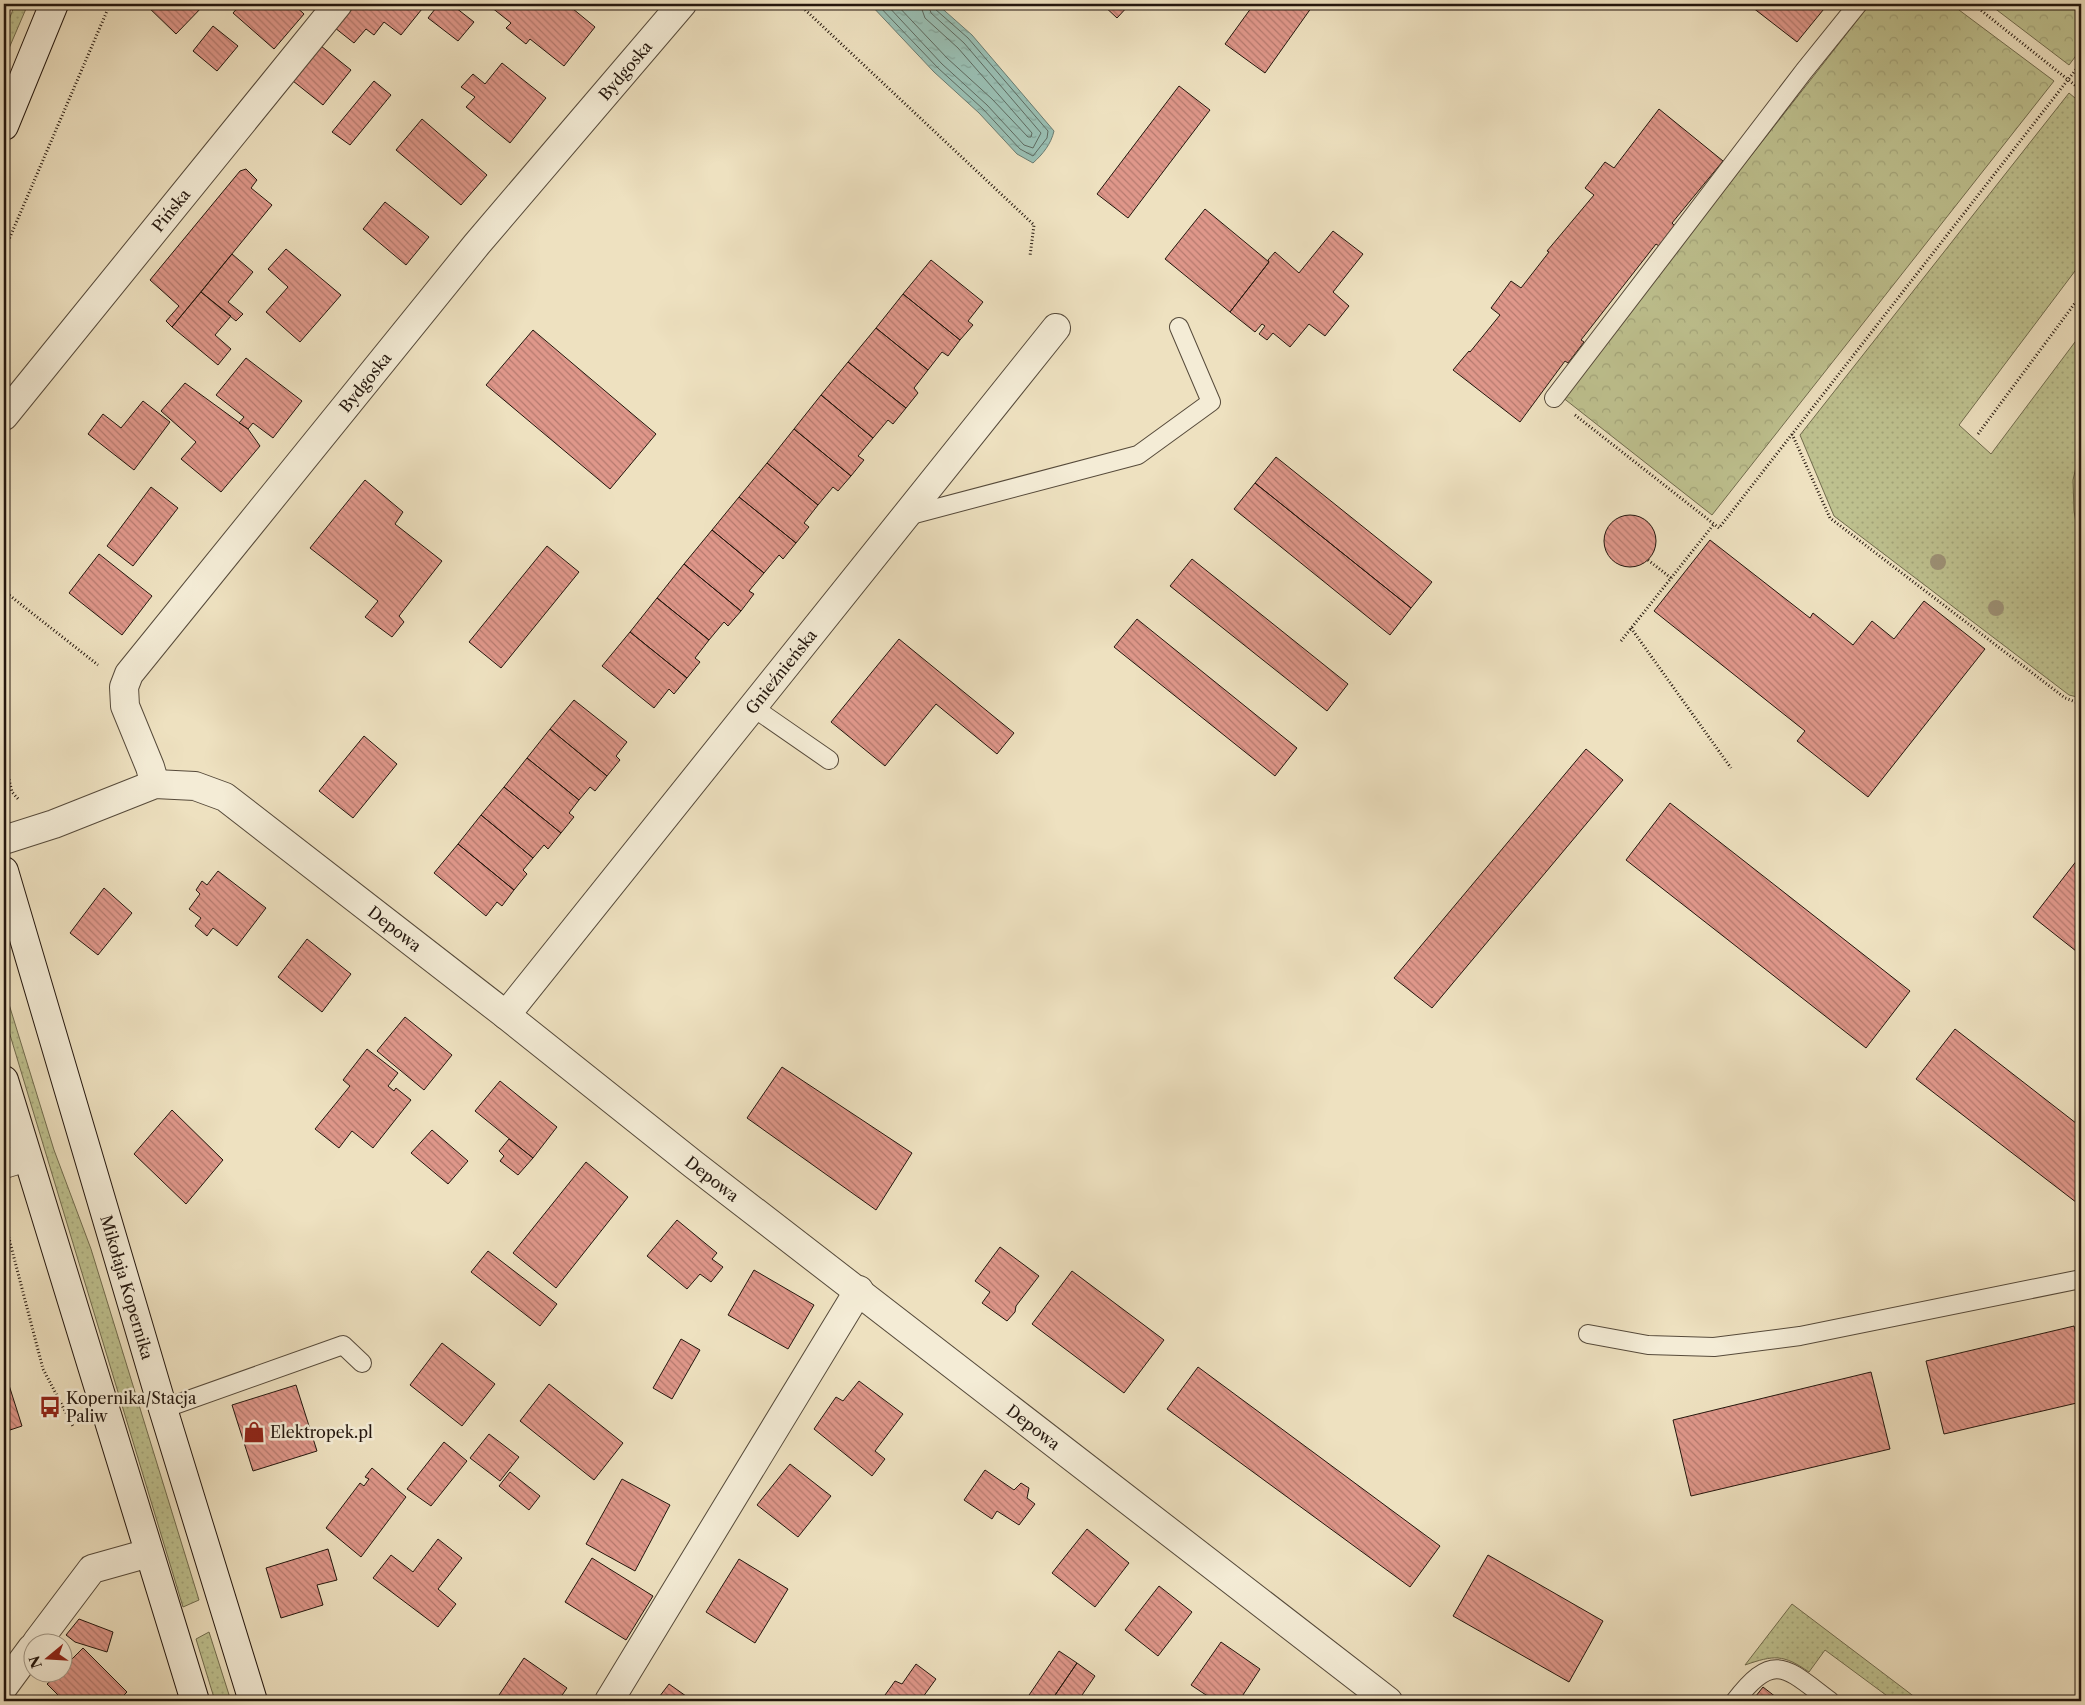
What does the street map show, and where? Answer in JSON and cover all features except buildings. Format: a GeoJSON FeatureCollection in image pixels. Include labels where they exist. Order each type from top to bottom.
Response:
{"type":"FeatureCollection","features":[{"type":"Feature","properties":{"kind":"street"},"geometry":{"type":"LineString","coordinates":[[4,126],[54,4]]}},
{"type":"Feature","properties":{"kind":"street","name":"Pińska"},"geometry":{"type":"LineString","coordinates":[[4,416],[338,4]]}},
{"type":"Feature","properties":{"kind":"street","name":"Bydgoska"},"geometry":{"type":"LineString","coordinates":[[124,687],[129,674],[477,244],[682,4]]}},
{"type":"Feature","properties":{"kind":"street","name":"Gnieźnieńska"},"geometry":{"type":"LineString","coordinates":[[506,1015],[908,516],[1056,328]]}},
{"type":"Feature","properties":{"kind":"street"},"geometry":{"type":"LineString","coordinates":[[124,687],[125,706],[155,784]]}},
{"type":"Feature","properties":{"kind":"street","name":"Depowa"},"geometry":{"type":"LineString","coordinates":[[4,840],[54,824],[155,784],[195,786],[225,797],[506,1015],[693,1164],[859,1290],[1388,1701]]}},
{"type":"Feature","properties":{"kind":"street","name":"Mikołaja Kopernika"},"geometry":{"type":"LineString","coordinates":[[4,871],[163,1409],[253,1701]]}},
{"type":"Feature","properties":{"kind":"street"},"geometry":{"type":"LineString","coordinates":[[4,1080],[15,1160],[148,1553],[195,1701]]}},
{"type":"Feature","properties":{"kind":"street"},"geometry":{"type":"LineString","coordinates":[[609,1701],[859,1290]]}},
{"type":"Feature","properties":{"kind":"street"},"geometry":{"type":"LineString","coordinates":[[44,1632],[92,1568],[148,1553]]}},
{"type":"Feature","properties":{"kind":"street"},"geometry":{"type":"LineString","coordinates":[[4,1686],[22,1662]]}},
{"type":"Feature","properties":{"kind":"lane"},"geometry":{"type":"LineString","coordinates":[[1554,398],[1858,4]]}},
{"type":"Feature","properties":{"kind":"lane"},"geometry":{"type":"LineString","coordinates":[[908,516],[1138,455],[1211,402],[1179,327]]}},
{"type":"Feature","properties":{"kind":"lane"},"geometry":{"type":"LineString","coordinates":[[754,708],[829,760]]}},
{"type":"Feature","properties":{"kind":"lane"},"geometry":{"type":"LineString","coordinates":[[1588,1334],[1648,1345],[1714,1347],[1800,1336],[2081,1279]]}},
{"type":"Feature","properties":{"kind":"lane"},"geometry":{"type":"LineString","coordinates":[[163,1409],[343,1345],[362,1363]]}},
{"type":"Feature","properties":{"kind":"lane"},"geometry":{"type":"LineString","coordinates":[[1735,1701],[1750,1681],[1763,1671],[1782,1668],[1797,1676],[1830,1701]]}},
{"type":"Feature","properties":{"kind":"path"},"geometry":{"type":"LineString","coordinates":[[4,251],[110,4]]}},
{"type":"Feature","properties":{"kind":"path"},"geometry":{"type":"LineString","coordinates":[[800,4],[1034,225],[1030,256]]}},
{"type":"Feature","properties":{"kind":"path"},"geometry":{"type":"LineString","coordinates":[[1972,4],[2081,90]]}},
{"type":"Feature","properties":{"kind":"path"},"geometry":{"type":"LineString","coordinates":[[1554,398],[1719,528],[2081,63]]}},
{"type":"Feature","properties":{"kind":"path"},"geometry":{"type":"LineString","coordinates":[[1978,434],[2081,295]]}},
{"type":"Feature","properties":{"kind":"path"},"geometry":{"type":"LineString","coordinates":[[1792,434],[1830,518],[2065,698],[2081,704]]}},
{"type":"Feature","properties":{"kind":"path"},"geometry":{"type":"LineString","coordinates":[[1622,641],[1714,524]]}},
{"type":"Feature","properties":{"kind":"path"},"geometry":{"type":"LineString","coordinates":[[1648,560],[1671,578]]}},
{"type":"Feature","properties":{"kind":"path"},"geometry":{"type":"LineString","coordinates":[[4,591],[124,687]]}},
{"type":"Feature","properties":{"kind":"path"},"geometry":{"type":"LineString","coordinates":[[1631,628],[1731,768]]}},
{"type":"Feature","properties":{"kind":"path"},"geometry":{"type":"LineString","coordinates":[[4,759],[12,792],[21,801],[26,803]]}},
{"type":"Feature","properties":{"kind":"green space"},"geometry":{"type":"Polygon","coordinates":[[[15,4],[28,4],[4,60],[4,33],[15,4]]]}},
{"type":"Feature","properties":{"kind":"green space"},"geometry":{"type":"Polygon","coordinates":[[[1870,4],[1951,4],[2054,81],[1712,515],[1562,397],[1870,4]]]}},
{"type":"Feature","properties":{"kind":"green space"},"geometry":{"type":"Polygon","coordinates":[[[1989,4],[2081,4],[2081,49],[2069,65],[1989,4]]]}},
{"type":"Feature","properties":{"kind":"green space"},"geometry":{"type":"Polygon","coordinates":[[[2069,93],[2081,103],[2081,263],[1959,425],[1991,454],[2081,334],[2081,698],[2069,695],[1834,516],[1800,435],[2069,93]]]}},
{"type":"Feature","properties":{"kind":"green space"},"geometry":{"type":"Polygon","coordinates":[[[2081,446],[2081,551],[2074,511],[2073,480],[2081,446]]]}},
{"type":"Feature","properties":{"kind":"green space"},"geometry":{"type":"Polygon","coordinates":[[[4,988],[54,1150],[91,1249],[199,1600],[183,1607],[4,1015],[4,988]]]}},
{"type":"Feature","properties":{"kind":"green space"},"geometry":{"type":"Polygon","coordinates":[[[1792,1604],[1920,1701],[1894,1701],[1825,1650],[1809,1672],[1792,1662],[1778,1658],[1764,1659],[1745,1665],[1792,1604]]]}},
{"type":"Feature","properties":{"kind":"green space"},"geometry":{"type":"Polygon","coordinates":[[[209,1632],[231,1701],[215,1701],[196,1639],[209,1632]]]}},
{"type":"Feature","properties":{"kind":"water"},"geometry":{"type":"Polygon","coordinates":[[[870,4],[937,4],[972,35],[1054,131],[1049,144],[1040,156],[1033,163],[1017,154],[979,113],[934,72],[870,4]]]}},
{"type":"Feature","properties":{"kind":"place","name":"Kopernika/Stacja Paliw"},"geometry":{"type":"Point","coordinates":[50,1407]}},
{"type":"Feature","properties":{"kind":"place","name":"Elektropek.pl"},"geometry":{"type":"Point","coordinates":[254,1432]}}]}
